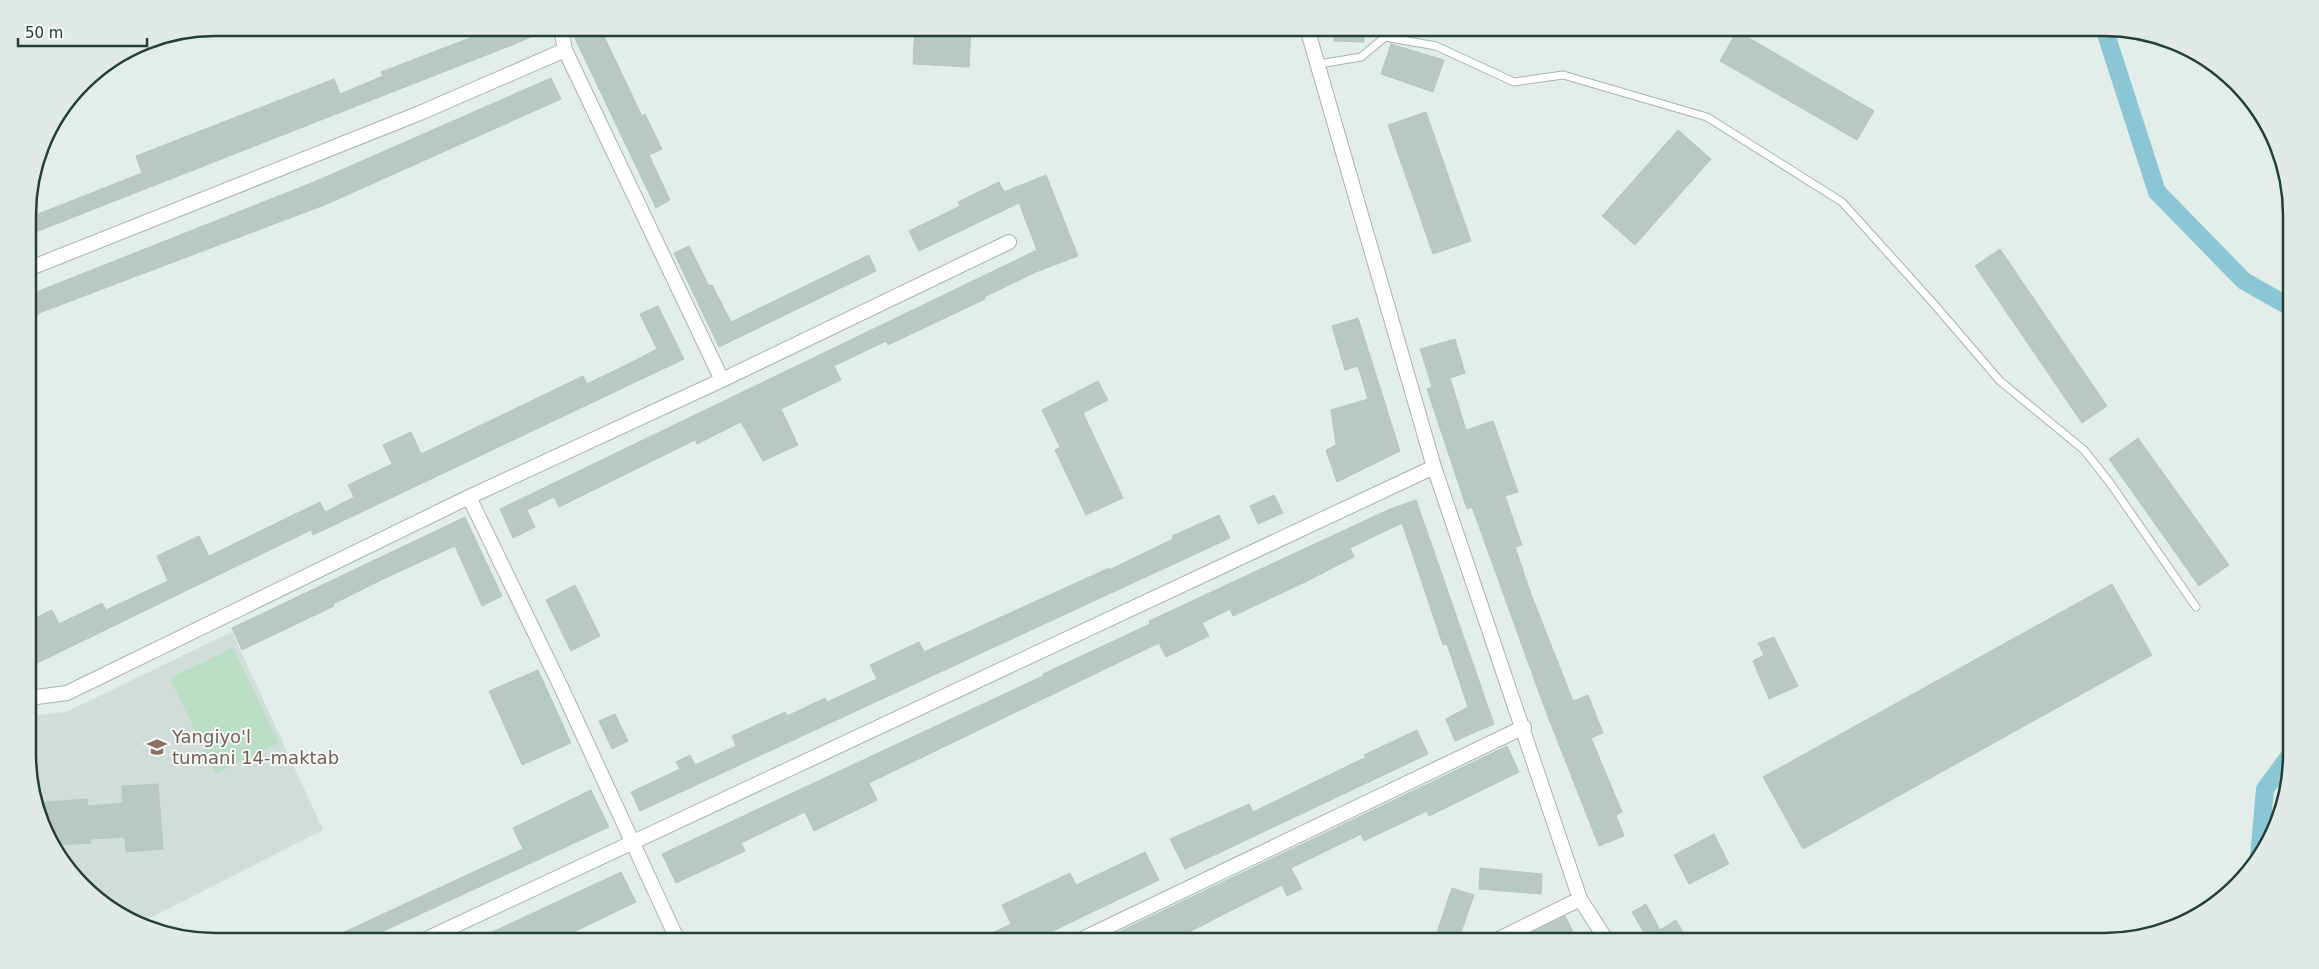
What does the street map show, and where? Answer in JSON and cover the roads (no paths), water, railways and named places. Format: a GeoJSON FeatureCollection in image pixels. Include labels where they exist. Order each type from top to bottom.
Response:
{"type":"FeatureCollection","features":[{"type":"Feature","properties":{"kind":"street"},"geometry":{"type":"LineString","coordinates":[[562,36],[565,50],[722,380]]}},
{"type":"Feature","properties":{"kind":"street"},"geometry":{"type":"LineString","coordinates":[[1310,36],[1434,467],[1524,727],[1580,899],[1602,933]]}},
{"type":"Feature","properties":{"kind":"street"},"geometry":{"type":"LineString","coordinates":[[36,266],[420,113],[565,50]]}},
{"type":"Feature","properties":{"kind":"street"},"geometry":{"type":"LineString","coordinates":[[36,697],[67,693],[469,497],[722,380],[1009,242]]}},
{"type":"Feature","properties":{"kind":"street"},"geometry":{"type":"LineString","coordinates":[[441,933],[1434,467]]}},
{"type":"Feature","properties":{"kind":"street"},"geometry":{"type":"LineString","coordinates":[[469,497],[561,687],[631,843],[674,933]]}},
{"type":"Feature","properties":{"kind":"street"},"geometry":{"type":"LineString","coordinates":[[1095,933],[1524,727]]}},
{"type":"Feature","properties":{"kind":"street"},"geometry":{"type":"LineString","coordinates":[[1511,933],[1580,899]]}},
{"type":"Feature","properties":{"kind":"lane"},"geometry":{"type":"LineString","coordinates":[[1319,64],[1361,57],[1385,36],[1436,46],[1514,82],[1563,75],[1707,117],[1842,202],[2000,381],[2084,450],[2110,483],[2196,607]]}},
{"type":"Feature","properties":{"kind":"waterway"},"geometry":{"type":"LineString","coordinates":[[2107,36],[2157,192],[2244,281],[2283,303]]}},
{"type":"Feature","properties":{"kind":"waterway"},"geometry":{"type":"LineString","coordinates":[[2260,840],[2265,789],[2282,766]]}},
{"type":"Feature","properties":{"kind":"place","name":"Yangiyo'l tumani 14-maktab"},"geometry":{"type":"Point","coordinates":[157,747]}}]}
